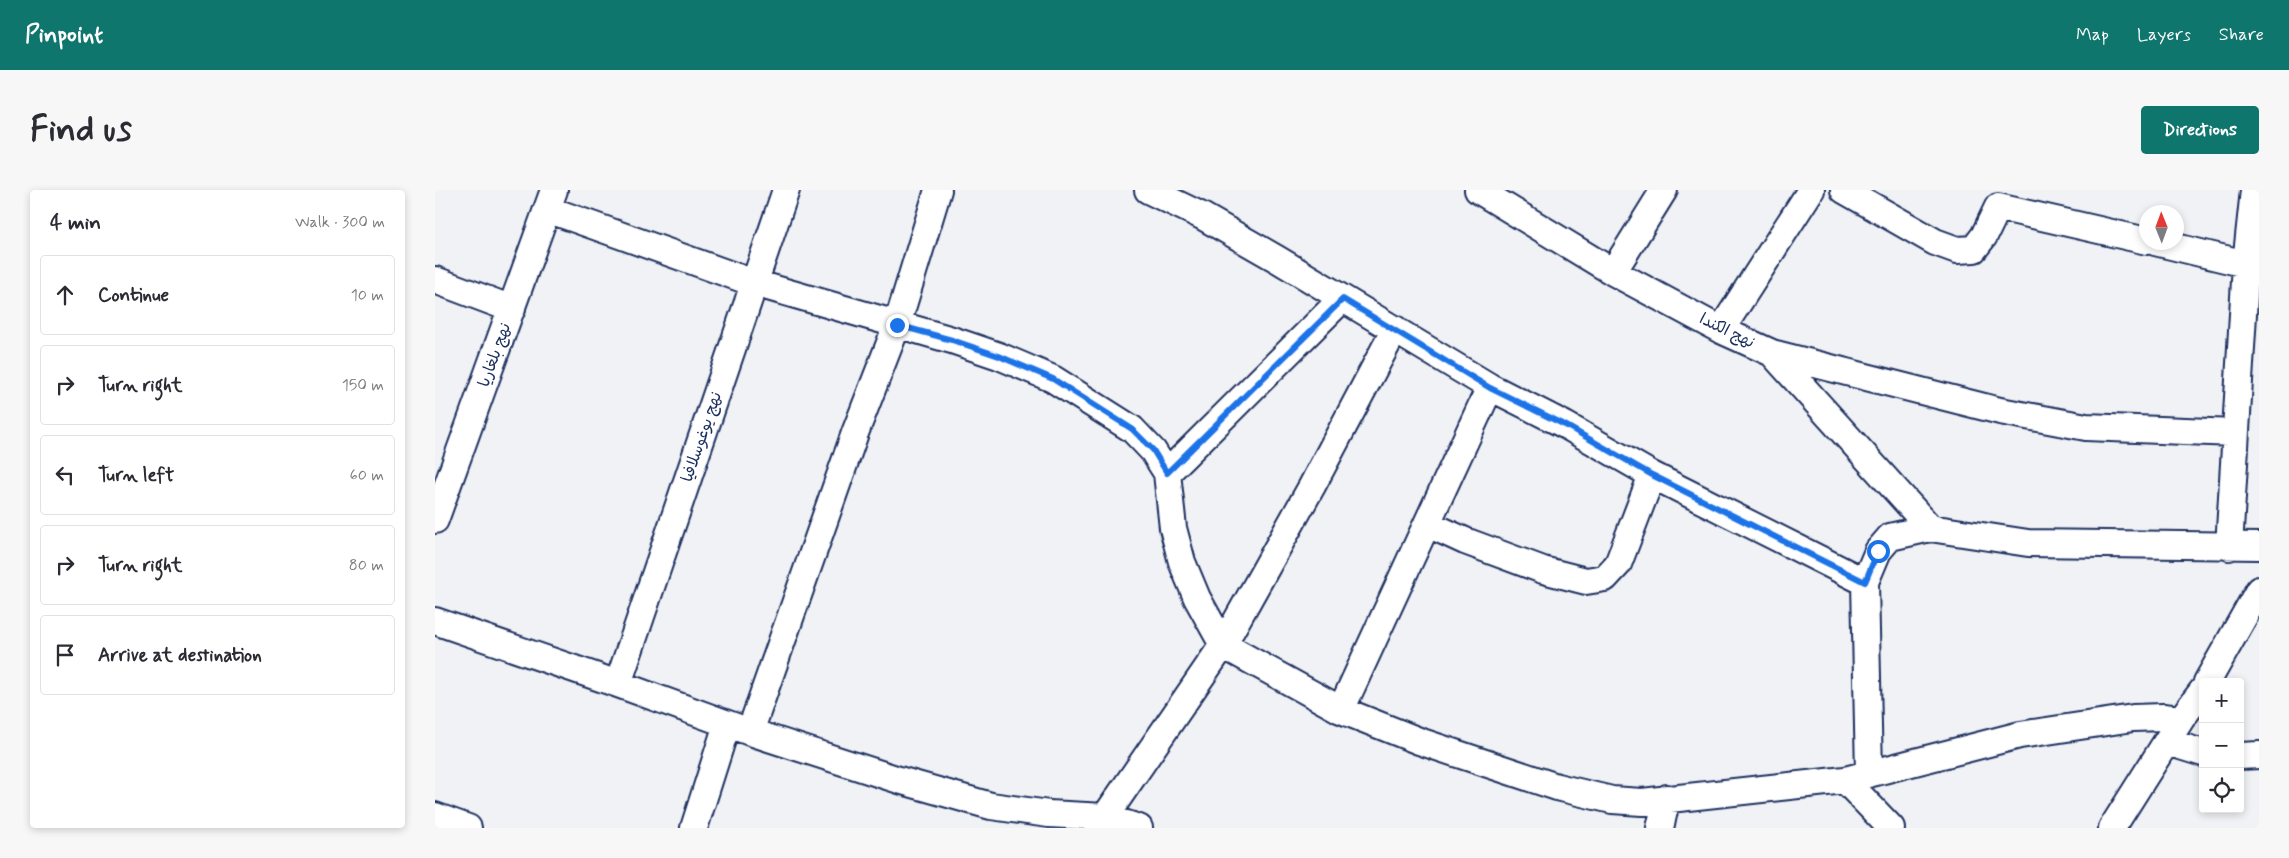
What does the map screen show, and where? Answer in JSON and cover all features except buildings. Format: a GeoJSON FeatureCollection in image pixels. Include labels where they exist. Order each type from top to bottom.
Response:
{"type":"FeatureCollection","features":[{"type":"Feature","properties":{"kind":"street","name":"نهج يوغوسلافيا"},"geometry":{"type":"LineString","coordinates":[[617,684],[786,190]]}},
{"type":"Feature","properties":{"kind":"street"},"geometry":{"type":"LineString","coordinates":[[694,828],[739,728],[852,443],[897,325],[938,190]]}},
{"type":"Feature","properties":{"kind":"street"},"geometry":{"type":"LineString","coordinates":[[1148,190],[1210,221],[1395,329],[1490,388],[1565,425],[1652,475],[1865,582]]}},
{"type":"Feature","properties":{"kind":"street","name":"نهج الكندا"},"geometry":{"type":"LineString","coordinates":[[1478,190],[1613,272],[1721,330],[1772,353],[1930,528]]}},
{"type":"Feature","properties":{"kind":"street"},"geometry":{"type":"LineString","coordinates":[[1613,272],[1664,190]]}},
{"type":"Feature","properties":{"kind":"street"},"geometry":{"type":"LineString","coordinates":[[1721,330],[1811,190]]}},
{"type":"Feature","properties":{"kind":"street"},"geometry":{"type":"LineString","coordinates":[[1844,190],[1935,242],[1957,250],[1974,249],[1984,236],[2002,199],[2139,239]]}},
{"type":"Feature","properties":{"kind":"street"},"geometry":{"type":"LineString","coordinates":[[2229,547],[2246,264],[2254,190]]}},
{"type":"Feature","properties":{"kind":"street"},"geometry":{"type":"LineString","coordinates":[[550,200],[754,283],[952,340],[999,356],[1053,379],[1132,429],[1153,450],[1167,473],[1173,528],[1181,562],[1197,598],[1223,645],[1341,710],[1419,742],[1557,787],[1612,800],[1642,802],[1857,777],[2020,735],[2133,718],[2163,717],[2181,719]]}},
{"type":"Feature","properties":{"kind":"street","name":"نهج بلغاريا"},"geometry":{"type":"LineString","coordinates":[[435,520],[550,200]]}},
{"type":"Feature","properties":{"kind":"street"},"geometry":{"type":"LineString","coordinates":[[2184,249],[2246,264]]}},
{"type":"Feature","properties":{"kind":"street"},"geometry":{"type":"LineString","coordinates":[[435,280],[512,309]]}},
{"type":"Feature","properties":{"kind":"street"},"geometry":{"type":"LineString","coordinates":[[1167,473],[1343,299]]}},
{"type":"Feature","properties":{"kind":"street"},"geometry":{"type":"LineString","coordinates":[[1105,817],[1223,645],[1312,486],[1395,329]]}},
{"type":"Feature","properties":{"kind":"street"},"geometry":{"type":"LineString","coordinates":[[1772,353],[2000,411],[2086,427],[2235,433]]}},
{"type":"Feature","properties":{"kind":"street"},"geometry":{"type":"LineString","coordinates":[[1341,710],[1490,388]]}},
{"type":"Feature","properties":{"kind":"street"},"geometry":{"type":"LineString","coordinates":[[1428,524],[1543,570],[1586,581],[1605,578],[1618,564],[1652,475]]}},
{"type":"Feature","properties":{"kind":"street"},"geometry":{"type":"LineString","coordinates":[[1891,828],[1857,777],[1865,582],[1878,551],[1890,537],[1930,528],[2029,543],[2259,546]]}},
{"type":"Feature","properties":{"kind":"street"},"geometry":{"type":"LineString","coordinates":[[2209,678],[2259,590]]}},
{"type":"Feature","properties":{"kind":"street"},"geometry":{"type":"LineString","coordinates":[[435,621],[739,728],[899,780],[991,806],[1049,814],[1105,817],[1139,828]]}},
{"type":"Feature","properties":{"kind":"street"},"geometry":{"type":"LineString","coordinates":[[2112,828],[2181,719],[2199,695]]}},
{"type":"Feature","properties":{"kind":"street"},"geometry":{"type":"LineString","coordinates":[[2167,742],[2199,752]]}},
{"type":"Feature","properties":{"kind":"street"},"geometry":{"type":"LineString","coordinates":[[2244,756],[2259,755]]}},
{"type":"Feature","properties":{"kind":"street"},"geometry":{"type":"LineString","coordinates":[[1660,828],[1667,798]]}},
{"type":"Feature","properties":{"kind":"route"},"geometry":{"type":"LineString","coordinates":[[897,325],[952,340],[999,356],[1053,379],[1132,429],[1153,450],[1167,473],[1343,299],[1490,388],[1565,425],[1652,475],[1865,582],[1878,551]]}}]}
